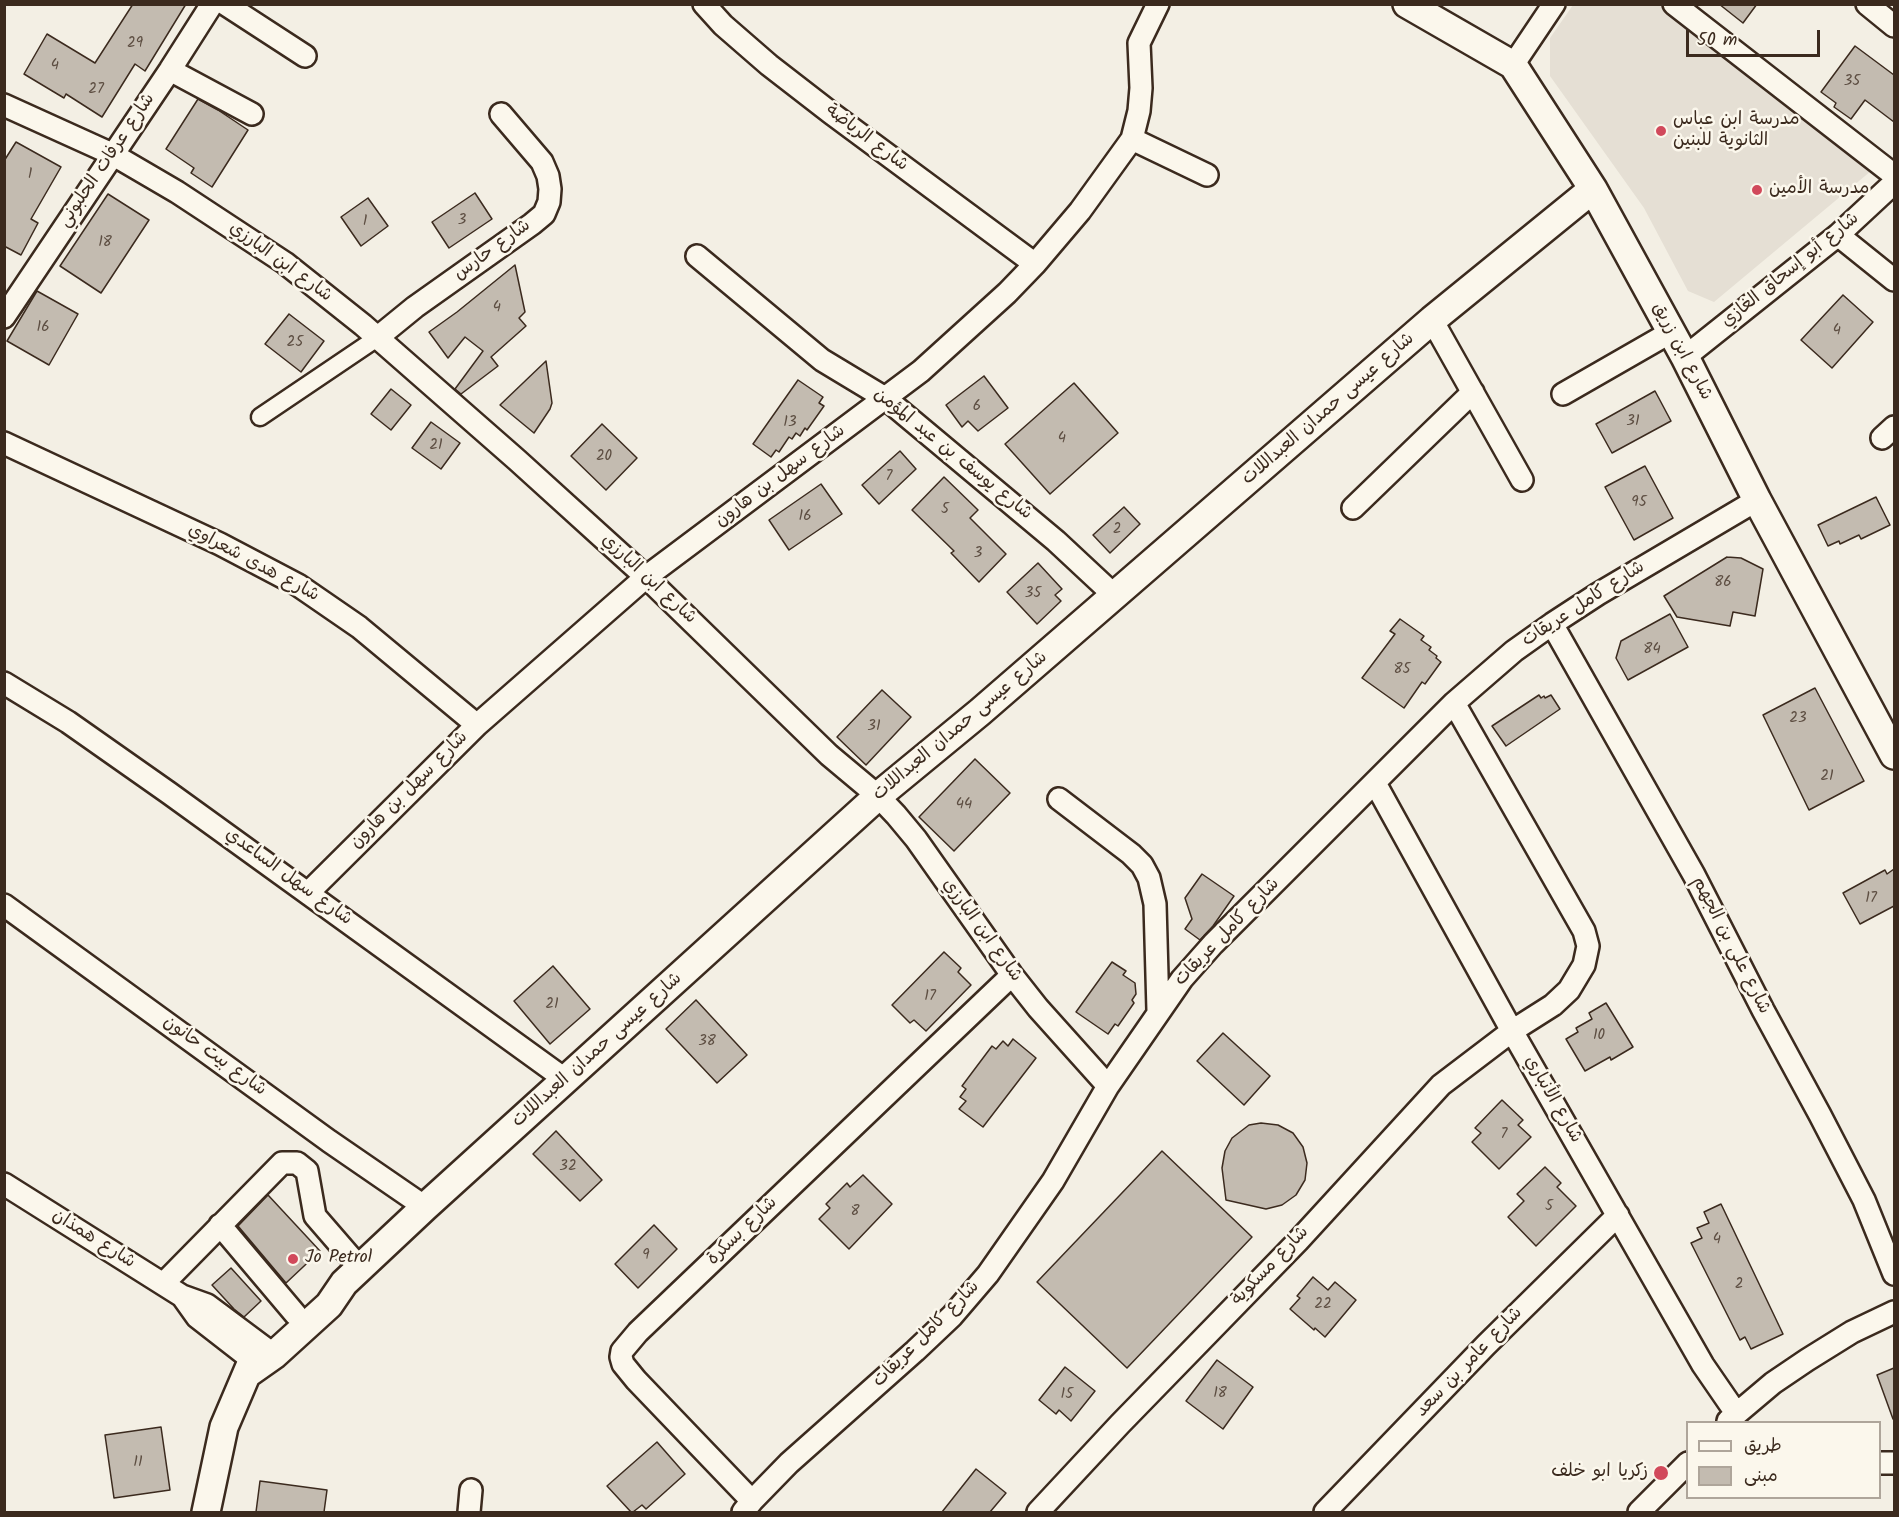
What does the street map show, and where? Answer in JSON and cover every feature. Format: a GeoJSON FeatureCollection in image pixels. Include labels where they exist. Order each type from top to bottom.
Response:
{"type":"FeatureCollection","features":[{"type":"Feature","properties":{"kind":"street","name":"شارع عرفات الحلبوني"},"geometry":{"type":"LineString","coordinates":[[4,316],[212,4]]}},
{"type":"Feature","properties":{"kind":"street"},"geometry":{"type":"LineString","coordinates":[[225,4],[305,56]]}},
{"type":"Feature","properties":{"kind":"street","name":"شارع الرياضة"},"geometry":{"type":"LineString","coordinates":[[704,4],[723,25],[831,113],[1035,264]]}},
{"type":"Feature","properties":{"kind":"street","name":"شارع سهل بن هارون"},"geometry":{"type":"LineString","coordinates":[[308,893],[477,725],[646,577],[921,371],[986,314],[1035,264],[1080,211],[1132,139],[1139,111],[1141,87],[1139,43],[1158,4]]}},
{"type":"Feature","properties":{"kind":"street","name":"شارع ابن زريق"},"geometry":{"type":"LineString","coordinates":[[1407,4],[1513,65],[1593,189],[1685,357],[1757,500],[1894,755]]}},
{"type":"Feature","properties":{"kind":"street"},"geometry":{"type":"LineString","coordinates":[[1513,65],[1554,4]]}},
{"type":"Feature","properties":{"kind":"street"},"geometry":{"type":"LineString","coordinates":[[1674,4],[1894,175]]}},
{"type":"Feature","properties":{"kind":"street"},"geometry":{"type":"LineString","coordinates":[[170,70],[252,114]]}},
{"type":"Feature","properties":{"kind":"street","name":"شارع ابن البارزي"},"geometry":{"type":"LineString","coordinates":[[4,105],[112,154],[177,192],[285,263],[377,338],[646,577],[829,755],[878,796],[915,839],[1038,1008],[1108,1086]]}},
{"type":"Feature","properties":{"kind":"street","name":"شارع حارس"},"geometry":{"type":"LineString","coordinates":[[377,338],[415,307],[544,214],[549,202],[550,189],[542,162],[501,114]]}},
{"type":"Feature","properties":{"kind":"street"},"geometry":{"type":"LineString","coordinates":[[1132,139],[1207,175]]}},
{"type":"Feature","properties":{"kind":"street","name":"شارع أبو إسحاق الغازي"},"geometry":{"type":"LineString","coordinates":[[1685,357],[1838,235],[1894,183]]}},
{"type":"Feature","properties":{"kind":"street","name":"شارع عيسى حمدان العبداللات"},"geometry":{"type":"LineString","coordinates":[[259,1360],[329,1305],[352,1276],[425,1207],[878,796],[980,712],[1432,320],[1593,189]]}},
{"type":"Feature","properties":{"kind":"street"},"geometry":{"type":"LineString","coordinates":[[1838,235],[1894,280]]}},
{"type":"Feature","properties":{"kind":"street","name":"شارع يوسف بن عبد المؤمن"},"geometry":{"type":"LineString","coordinates":[[697,256],[822,360],[885,398],[1056,541],[1114,596]]}},
{"type":"Feature","properties":{"kind":"street"},"geometry":{"type":"LineString","coordinates":[[1432,320],[1522,480]]}},
{"type":"Feature","properties":{"kind":"street"},"geometry":{"type":"LineString","coordinates":[[1563,394],[1671,332]]}},
{"type":"Feature","properties":{"kind":"street"},"geometry":{"type":"LineString","coordinates":[[260,417],[377,338]]}},
{"type":"Feature","properties":{"kind":"street"},"geometry":{"type":"LineString","coordinates":[[1353,508],[1473,392]]}},
{"type":"Feature","properties":{"kind":"street","name":"شارع هدى شعراوي"},"geometry":{"type":"LineString","coordinates":[[4,443],[200,534],[298,585],[359,627],[477,725]]}},
{"type":"Feature","properties":{"kind":"street","name":"شارع كامل عريقات"},"geometry":{"type":"LineString","coordinates":[[748,1507],[789,1463],[952,1316],[988,1274],[1053,1181],[1108,1086],[1158,1011],[1196,962],[1454,703],[1514,651],[1552,624],[1598,594],[1757,500]]}},
{"type":"Feature","properties":{"kind":"street","name":"شارع علي بن الجهم"},"geometry":{"type":"LineString","coordinates":[[1552,624],[1694,876],[1820,1115],[1864,1200],[1894,1274]]}},
{"type":"Feature","properties":{"kind":"street","name":"شارع سهل الساعدي"},"geometry":{"type":"LineString","coordinates":[[4,682],[68,722],[566,1080]]}},
{"type":"Feature","properties":{"kind":"street","name":"شارع مسكوية"},"geometry":{"type":"LineString","coordinates":[[1038,1512],[1298,1241],[1441,1085],[1512,1031],[1553,1005],[1569,990],[1584,965],[1588,946],[1584,932],[1454,703]]}},
{"type":"Feature","properties":{"kind":"street","name":"شارع الأنباري"},"geometry":{"type":"LineString","coordinates":[[1375,783],[1731,1418]]}},
{"type":"Feature","properties":{"kind":"street"},"geometry":{"type":"LineString","coordinates":[[1059,799],[1131,854],[1142,865],[1149,878],[1155,904],[1158,1011]]}},
{"type":"Feature","properties":{"kind":"street","name":"شارع بيت حانون"},"geometry":{"type":"LineString","coordinates":[[4,905],[328,1141],[425,1207]]}},
{"type":"Feature","properties":{"kind":"street","name":"شارع بسكرة"},"geometry":{"type":"LineString","coordinates":[[748,1507],[636,1380],[623,1364],[621,1351],[638,1332],[1012,975]]}},
{"type":"Feature","properties":{"kind":"street"},"geometry":{"type":"LineString","coordinates":[[163,1284],[282,1163],[297,1163],[306,1171],[315,1216],[352,1276]]}},
{"type":"Feature","properties":{"kind":"street","name":"شارع همذان"},"geometry":{"type":"LineString","coordinates":[[4,1184],[182,1296],[207,1305],[259,1360]]}},
{"type":"Feature","properties":{"kind":"street","name":"شارع عامر بن سعد"},"geometry":{"type":"LineString","coordinates":[[1324,1512],[1486,1345],[1618,1215]]}},
{"type":"Feature","properties":{"kind":"street"},"geometry":{"type":"LineString","coordinates":[[220,1225],[296,1315]]}},
{"type":"Feature","properties":{"kind":"street","name":"شارع عيسى حمدان العبداللات"},"geometry":{"type":"LineString","coordinates":[[206,1512],[224,1427],[259,1360],[296,1315],[326,1287],[352,1276]]}},
{"type":"Feature","properties":{"kind":"street"},"geometry":{"type":"LineString","coordinates":[[1731,1418],[1806,1359],[1852,1332],[1894,1312]]}},
{"type":"Feature","properties":{"kind":"street"},"geometry":{"type":"LineString","coordinates":[[1639,1512],[1686,1465]]}},
{"type":"Feature","properties":{"kind":"street"},"geometry":{"type":"LineString","coordinates":[[469,1512],[471,1490]]}},
{"type":"Feature","properties":{"kind":"shaded area"},"geometry":{"type":"Polygon","coordinates":[[[1573,5],[1659,5],[1777,94],[1871,171],[1714,302],[1688,291],[1644,208],[1550,76],[1550,38],[1573,5]]]}},
{"type":"Feature","properties":{"kind":"building"},"geometry":{"type":"Polygon","coordinates":[[[133,4],[186,4],[145,71],[135,64],[102,117],[66,94],[64,98],[24,74],[47,34],[95,63],[133,4]]]}},
{"type":"Feature","properties":{"kind":"building"},"geometry":{"type":"Polygon","coordinates":[[[1719,4],[1757,4],[1743,23],[1719,4]]]}},
{"type":"Feature","properties":{"kind":"building"},"geometry":{"type":"Polygon","coordinates":[[[1855,46],[1894,75],[1894,122],[1865,100],[1851,119],[1834,107],[1836,103],[1821,92],[1855,46]]]}},
{"type":"Feature","properties":{"kind":"building"},"geometry":{"type":"Polygon","coordinates":[[[198,99],[248,130],[212,187],[191,173],[194,168],[166,149],[198,99]]]}},
{"type":"Feature","properties":{"kind":"building"},"geometry":{"type":"Polygon","coordinates":[[[16,142],[61,167],[31,219],[38,223],[21,255],[4,246],[4,161],[16,142]]]}},
{"type":"Feature","properties":{"kind":"building"},"geometry":{"type":"Polygon","coordinates":[[[475,193],[492,219],[449,248],[432,222],[475,193]]]}},
{"type":"Feature","properties":{"kind":"building"},"geometry":{"type":"Polygon","coordinates":[[[108,194],[149,220],[101,293],[60,266],[108,194]]]}},
{"type":"Feature","properties":{"kind":"building"},"geometry":{"type":"Polygon","coordinates":[[[368,198],[388,226],[361,246],[341,217],[368,198]]]}},
{"type":"Feature","properties":{"kind":"building"},"geometry":{"type":"Polygon","coordinates":[[[515,265],[525,312],[519,318],[526,326],[491,357],[498,366],[461,394],[455,389],[483,351],[465,337],[448,358],[429,332],[515,265]]]}},
{"type":"Feature","properties":{"kind":"building"},"geometry":{"type":"Polygon","coordinates":[[[37,291],[78,314],[49,365],[7,341],[37,291]]]}},
{"type":"Feature","properties":{"kind":"building"},"geometry":{"type":"Polygon","coordinates":[[[1843,295],[1873,322],[1832,368],[1801,340],[1843,295]]]}},
{"type":"Feature","properties":{"kind":"building"},"geometry":{"type":"Polygon","coordinates":[[[289,314],[324,341],[301,372],[265,344],[289,314]]]}},
{"type":"Feature","properties":{"kind":"building"},"geometry":{"type":"Polygon","coordinates":[[[546,361],[552,403],[534,433],[500,405],[546,361]]]}},
{"type":"Feature","properties":{"kind":"building"},"geometry":{"type":"Polygon","coordinates":[[[984,376],[1008,408],[978,431],[968,421],[962,427],[946,405],[984,376]]]}},
{"type":"Feature","properties":{"kind":"building"},"geometry":{"type":"Polygon","coordinates":[[[798,380],[823,397],[819,403],[824,406],[807,430],[805,428],[800,436],[796,433],[792,439],[789,437],[779,452],[776,450],[771,457],[753,444],[798,380]]]}},
{"type":"Feature","properties":{"kind":"building"},"geometry":{"type":"Polygon","coordinates":[[[1074,383],[1118,433],[1050,494],[1005,444],[1074,383]]]}},
{"type":"Feature","properties":{"kind":"building"},"geometry":{"type":"Polygon","coordinates":[[[391,389],[411,405],[391,430],[371,414],[391,389]]]}},
{"type":"Feature","properties":{"kind":"building"},"geometry":{"type":"Polygon","coordinates":[[[1655,391],[1671,421],[1612,453],[1596,424],[1655,391]]]}},
{"type":"Feature","properties":{"kind":"building"},"geometry":{"type":"Polygon","coordinates":[[[431,422],[460,443],[441,469],[412,448],[431,422]]]}},
{"type":"Feature","properties":{"kind":"building"},"geometry":{"type":"Polygon","coordinates":[[[602,424],[637,458],[606,490],[571,456],[602,424]]]}},
{"type":"Feature","properties":{"kind":"building"},"geometry":{"type":"Polygon","coordinates":[[[900,451],[916,469],[879,504],[862,485],[900,451]]]}},
{"type":"Feature","properties":{"kind":"building"},"geometry":{"type":"Polygon","coordinates":[[[1645,466],[1673,518],[1634,540],[1605,487],[1645,466]]]}},
{"type":"Feature","properties":{"kind":"building"},"geometry":{"type":"Polygon","coordinates":[[[944,477],[978,510],[970,518],[1006,554],[979,582],[951,553],[954,551],[912,510],[944,477]]]}},
{"type":"Feature","properties":{"kind":"building"},"geometry":{"type":"Polygon","coordinates":[[[821,484],[842,514],[789,550],[769,520],[821,484]]]}},
{"type":"Feature","properties":{"kind":"building"},"geometry":{"type":"Polygon","coordinates":[[[1876,497],[1890,525],[1861,539],[1859,535],[1840,544],[1839,541],[1828,546],[1818,525],[1876,497]]]}},
{"type":"Feature","properties":{"kind":"building"},"geometry":{"type":"Polygon","coordinates":[[[1124,507],[1140,524],[1110,553],[1093,535],[1124,507]]]}},
{"type":"Feature","properties":{"kind":"building"},"geometry":{"type":"Polygon","coordinates":[[[1727,557],[1741,558],[1763,569],[1755,616],[1733,612],[1730,626],[1677,617],[1664,596],[1727,557]]]}},
{"type":"Feature","properties":{"kind":"building"},"geometry":{"type":"Polygon","coordinates":[[[1038,563],[1062,589],[1055,595],[1061,601],[1037,624],[1007,592],[1038,563]]]}},
{"type":"Feature","properties":{"kind":"building"},"geometry":{"type":"Polygon","coordinates":[[[1670,614],[1688,647],[1628,680],[1616,658],[1621,641],[1670,614]]]}},
{"type":"Feature","properties":{"kind":"building"},"geometry":{"type":"Polygon","coordinates":[[[1400,619],[1424,636],[1421,640],[1431,647],[1429,650],[1441,662],[1425,684],[1422,682],[1404,708],[1362,678],[1395,634],[1390,631],[1400,619]]]}},
{"type":"Feature","properties":{"kind":"building"},"geometry":{"type":"Polygon","coordinates":[[[1815,688],[1864,781],[1809,810],[1763,715],[1815,688]]]}},
{"type":"Feature","properties":{"kind":"building"},"geometry":{"type":"Polygon","coordinates":[[[882,690],[911,717],[866,765],[837,737],[882,690]]]}},
{"type":"Feature","properties":{"kind":"building"},"geometry":{"type":"Polygon","coordinates":[[[1539,695],[1545,698],[1551,695],[1560,709],[1506,746],[1492,726],[1539,695]]]}},
{"type":"Feature","properties":{"kind":"building"},"geometry":{"type":"Polygon","coordinates":[[[975,759],[1010,793],[954,851],[919,817],[975,759]]]}},
{"type":"Feature","properties":{"kind":"building"},"geometry":{"type":"Polygon","coordinates":[[[1894,869],[1894,906],[1860,924],[1843,893],[1885,870],[1887,874],[1894,869]]]}},
{"type":"Feature","properties":{"kind":"building"},"geometry":{"type":"Polygon","coordinates":[[[1202,874],[1234,896],[1200,940],[1185,929],[1192,919],[1185,898],[1202,874]]]}},
{"type":"Feature","properties":{"kind":"building"},"geometry":{"type":"Polygon","coordinates":[[[944,952],[961,968],[958,972],[971,985],[926,1031],[914,1020],[910,1023],[892,1005],[944,952]]]}},
{"type":"Feature","properties":{"kind":"building"},"geometry":{"type":"Polygon","coordinates":[[[1112,962],[1126,971],[1123,975],[1135,983],[1136,994],[1132,1000],[1134,1003],[1118,1026],[1115,1024],[1108,1034],[1076,1012],[1112,962]]]}},
{"type":"Feature","properties":{"kind":"building"},"geometry":{"type":"Polygon","coordinates":[[[553,966],[590,1009],[550,1044],[514,1001],[553,966]]]}},
{"type":"Feature","properties":{"kind":"building"},"geometry":{"type":"Polygon","coordinates":[[[696,1000],[747,1055],[717,1083],[666,1029],[696,1000]]]}},
{"type":"Feature","properties":{"kind":"building"},"geometry":{"type":"Polygon","coordinates":[[[1606,1003],[1633,1047],[1585,1071],[1566,1039],[1578,1032],[1576,1028],[1592,1019],[1589,1013],[1606,1003]]]}},
{"type":"Feature","properties":{"kind":"building"},"geometry":{"type":"Polygon","coordinates":[[[1223,1033],[1270,1076],[1244,1105],[1197,1061],[1223,1033]]]}},
{"type":"Feature","properties":{"kind":"building"},"geometry":{"type":"Polygon","coordinates":[[[1013,1039],[1036,1058],[983,1127],[959,1109],[966,1101],[960,1097],[966,1089],[962,1086],[992,1046],[996,1049],[1003,1041],[1008,1046],[1013,1039]]]}},
{"type":"Feature","properties":{"kind":"building"},"geometry":{"type":"Polygon","coordinates":[[[1502,1100],[1523,1120],[1518,1125],[1531,1137],[1499,1169],[1472,1142],[1481,1133],[1475,1128],[1502,1100]]]}},
{"type":"Feature","properties":{"kind":"building"},"geometry":{"type":"Polygon","coordinates":[[[1261,1123],[1278,1125],[1293,1133],[1303,1147],[1307,1163],[1305,1180],[1296,1195],[1282,1205],[1266,1209],[1226,1200],[1222,1168],[1225,1151],[1232,1138],[1249,1125],[1261,1123]]]}},
{"type":"Feature","properties":{"kind":"building"},"geometry":{"type":"Polygon","coordinates":[[[556,1131],[602,1180],[580,1201],[533,1154],[556,1131]]]}},
{"type":"Feature","properties":{"kind":"building"},"geometry":{"type":"Polygon","coordinates":[[[1162,1151],[1252,1237],[1127,1368],[1037,1282],[1162,1151]]]}},
{"type":"Feature","properties":{"kind":"building"},"geometry":{"type":"Polygon","coordinates":[[[1545,1167],[1561,1183],[1557,1187],[1576,1206],[1536,1246],[1508,1217],[1524,1201],[1517,1194],[1545,1167]]]}},
{"type":"Feature","properties":{"kind":"building"},"geometry":{"type":"Polygon","coordinates":[[[863,1175],[892,1204],[849,1249],[819,1219],[830,1208],[826,1204],[847,1183],[850,1187],[863,1175]]]}},
{"type":"Feature","properties":{"kind":"building"},"geometry":{"type":"Polygon","coordinates":[[[268,1195],[320,1251],[286,1283],[238,1226],[268,1195]]]}},
{"type":"Feature","properties":{"kind":"building"},"geometry":{"type":"Polygon","coordinates":[[[1721,1204],[1783,1334],[1751,1349],[1745,1337],[1740,1340],[1691,1243],[1702,1238],[1697,1228],[1709,1223],[1704,1212],[1721,1204]]]}},
{"type":"Feature","properties":{"kind":"building"},"geometry":{"type":"Polygon","coordinates":[[[654,1225],[677,1249],[638,1288],[615,1264],[654,1225]]]}},
{"type":"Feature","properties":{"kind":"building"},"geometry":{"type":"Polygon","coordinates":[[[231,1268],[261,1301],[244,1317],[212,1285],[231,1268]]]}},
{"type":"Feature","properties":{"kind":"building"},"geometry":{"type":"Polygon","coordinates":[[[1313,1277],[1328,1290],[1335,1282],[1356,1300],[1325,1337],[1290,1309],[1300,1298],[1297,1296],[1313,1277]]]}},
{"type":"Feature","properties":{"kind":"building"},"geometry":{"type":"Polygon","coordinates":[[[1217,1360],[1253,1387],[1223,1429],[1186,1401],[1217,1360]]]}},
{"type":"Feature","properties":{"kind":"building"},"geometry":{"type":"Polygon","coordinates":[[[1065,1367],[1095,1391],[1071,1421],[1059,1410],[1056,1414],[1039,1400],[1065,1367]]]}},
{"type":"Feature","properties":{"kind":"building"},"geometry":{"type":"Polygon","coordinates":[[[1894,1368],[1894,1418],[1893,1419],[1877,1375],[1894,1368]]]}},
{"type":"Feature","properties":{"kind":"building"},"geometry":{"type":"Polygon","coordinates":[[[161,1427],[170,1490],[114,1498],[105,1435],[161,1427]]]}},
{"type":"Feature","properties":{"kind":"building"},"geometry":{"type":"Polygon","coordinates":[[[657,1442],[685,1474],[646,1509],[642,1505],[631,1512],[607,1486],[657,1442]]]}},
{"type":"Feature","properties":{"kind":"building"},"geometry":{"type":"Polygon","coordinates":[[[976,1469],[1006,1493],[990,1512],[942,1512],[976,1469]]]}},
{"type":"Feature","properties":{"kind":"building"},"geometry":{"type":"Polygon","coordinates":[[[260,1481],[327,1490],[324,1512],[256,1512],[260,1481]]]}},
{"type":"Feature","properties":{"kind":"place","name":"مدرسة ابن عباس الثانوية للبنين"},"geometry":{"type":"Point","coordinates":[1661,131]}},
{"type":"Feature","properties":{"kind":"place","name":"مدرسة الأمين"},"geometry":{"type":"Point","coordinates":[1757,190]}},
{"type":"Feature","properties":{"kind":"place","name":"Jo Petrol"},"geometry":{"type":"Point","coordinates":[293,1259]}},
{"type":"Feature","properties":{"kind":"place","name":"زكريا ابو خلف"},"geometry":{"type":"Point","coordinates":[1661,1473]}}]}
